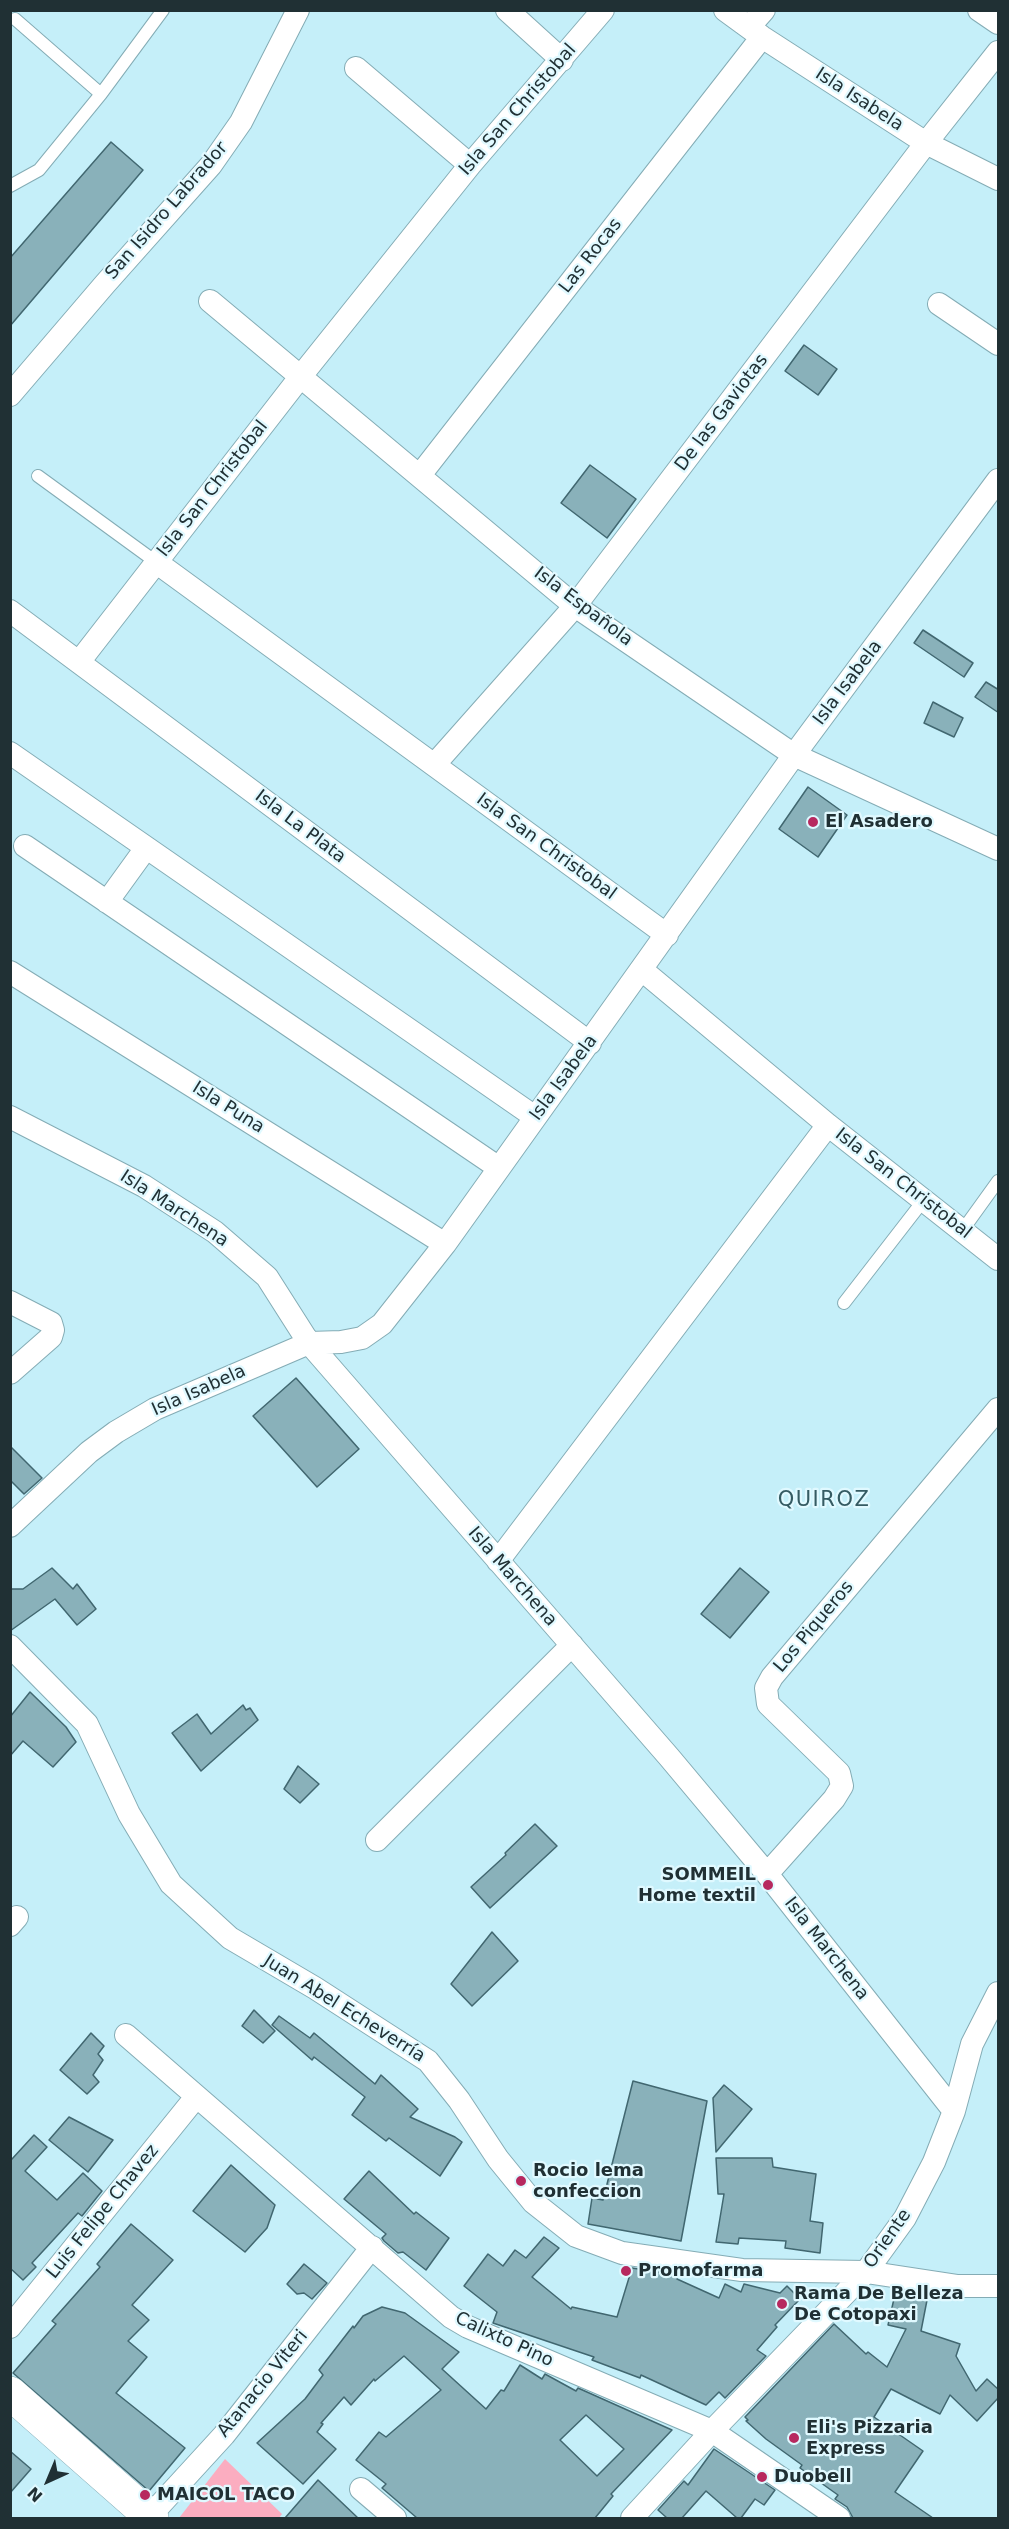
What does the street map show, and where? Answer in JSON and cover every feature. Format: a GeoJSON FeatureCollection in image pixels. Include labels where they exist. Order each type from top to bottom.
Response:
{"type":"FeatureCollection","features":[{"type":"Feature","properties":{"kind":"street","name":"San Isidro Labrador"},"geometry":{"type":"LineString","coordinates":[[10,395],[211,165],[242,122],[298,10]]}},
{"type":"Feature","properties":{"kind":"street"},"geometry":{"type":"LineString","coordinates":[[507,10],[562,60]]}},
{"type":"Feature","properties":{"kind":"street","name":"Isla San Christobal"},"geometry":{"type":"LineString","coordinates":[[603,10],[470,165],[156,562],[667,935]]}},
{"type":"Feature","properties":{"kind":"street","name":"Isla Isabela"},"geometry":{"type":"LineString","coordinates":[[725,10],[758,25],[926,143],[999,179]]}},
{"type":"Feature","properties":{"kind":"street"},"geometry":{"type":"LineString","coordinates":[[979,10],[999,23]]}},
{"type":"Feature","properties":{"kind":"street","name":"Las Rocas"},"geometry":{"type":"LineString","coordinates":[[420,476],[758,25]]}},
{"type":"Feature","properties":{"kind":"street","name":"De las Gaviotas"},"geometry":{"type":"LineString","coordinates":[[434,765],[575,606],[926,143],[999,52]]}},
{"type":"Feature","properties":{"kind":"street"},"geometry":{"type":"LineString","coordinates":[[356,68],[470,165]]}},
{"type":"Feature","properties":{"kind":"street","name":"Isla Española"},"geometry":{"type":"LineString","coordinates":[[210,301],[575,606],[794,755],[999,849]]}},
{"type":"Feature","properties":{"kind":"street"},"geometry":{"type":"LineString","coordinates":[[939,304],[999,344]]}},
{"type":"Feature","properties":{"kind":"street","name":"Isla Isabela"},"geometry":{"type":"LineString","coordinates":[[10,1526],[89,1452],[116,1432],[155,1409],[309,1343],[341,1342],[362,1338],[382,1324],[445,1244],[794,755],[999,480]]}},
{"type":"Feature","properties":{"kind":"street"},"geometry":{"type":"LineString","coordinates":[[79,662],[156,562]]}},
{"type":"Feature","properties":{"kind":"street","name":"Isla La Plata"},"geometry":{"type":"LineString","coordinates":[[10,611],[590,1042]]}},
{"type":"Feature","properties":{"kind":"street"},"geometry":{"type":"LineString","coordinates":[[10,753],[535,1117]]}},
{"type":"Feature","properties":{"kind":"street"},"geometry":{"type":"LineString","coordinates":[[25,846],[499,1168]]}},
{"type":"Feature","properties":{"kind":"street"},"geometry":{"type":"LineString","coordinates":[[107,902],[146,848]]}},
{"type":"Feature","properties":{"kind":"street","name":"Isla San Christobal"},"geometry":{"type":"LineString","coordinates":[[642,970],[923,1202],[999,1259]]}},
{"type":"Feature","properties":{"kind":"street","name":"Isla Puna"},"geometry":{"type":"LineString","coordinates":[[10,972],[445,1244]]}},
{"type":"Feature","properties":{"kind":"street","name":"Isla Marchena"},"geometry":{"type":"LineString","coordinates":[[10,1117],[144,1186],[215,1232],[267,1277],[309,1343],[669,1757],[767,1874],[954,2110]]}},
{"type":"Feature","properties":{"kind":"street"},"geometry":{"type":"LineString","coordinates":[[498,1561],[828,1125]]}},
{"type":"Feature","properties":{"kind":"street"},"geometry":{"type":"LineString","coordinates":[[10,1302],[51,1323],[54,1330],[51,1336],[10,1373]]}},
{"type":"Feature","properties":{"kind":"street","name":"Los Piqueros"},"geometry":{"type":"LineString","coordinates":[[767,1874],[834,1799],[842,1786],[839,1773],[768,1704],[766,1688],[772,1677],[999,1409]]}},
{"type":"Feature","properties":{"kind":"street","name":"Juan Abel Echeverría"},"geometry":{"type":"LineString","coordinates":[[10,1646],[87,1724],[129,1814],[171,1884],[230,1938],[315,1988],[428,2061],[459,2100],[498,2159],[533,2202],[576,2236],[622,2253],[742,2270],[866,2272],[958,2286],[999,2286]]}},
{"type":"Feature","properties":{"kind":"street"},"geometry":{"type":"LineString","coordinates":[[377,1840],[572,1646]]}},
{"type":"Feature","properties":{"kind":"street","name":"Oriente"},"geometry":{"type":"LineString","coordinates":[[632,2518],[712,2431],[866,2272],[905,2218],[934,2163],[954,2110],[972,2044],[999,1993]]}},
{"type":"Feature","properties":{"kind":"street","name":"Calixto Pino"},"geometry":{"type":"LineString","coordinates":[[126,2035],[451,2316],[468,2327],[712,2431],[839,2518]]}},
{"type":"Feature","properties":{"kind":"street","name":"Luis Felipe Chavez"},"geometry":{"type":"LineString","coordinates":[[10,2328],[196,2097]]}},
{"type":"Feature","properties":{"kind":"street","name":"Atanacio Viteri"},"geometry":{"type":"LineString","coordinates":[[150,2518],[224,2435],[372,2247]]}},
{"type":"Feature","properties":{"kind":"street"},"geometry":{"type":"LineString","coordinates":[[10,2392],[150,2518]]}},
{"type":"Feature","properties":{"kind":"street"},"geometry":{"type":"LineString","coordinates":[[361,2489],[395,2518]]}},
{"type":"Feature","properties":{"kind":"lane"},"geometry":{"type":"LineString","coordinates":[[10,186],[39,170],[101,94],[163,10]]}},
{"type":"Feature","properties":{"kind":"lane"},"geometry":{"type":"LineString","coordinates":[[16,18],[101,94]]}},
{"type":"Feature","properties":{"kind":"lane"},"geometry":{"type":"LineString","coordinates":[[38,476],[156,562]]}},
{"type":"Feature","properties":{"kind":"lane"},"geometry":{"type":"LineString","coordinates":[[962,1231],[999,1181]]}},
{"type":"Feature","properties":{"kind":"lane"},"geometry":{"type":"LineString","coordinates":[[844,1303],[923,1202]]}},
{"type":"Feature","properties":{"kind":"shaded area"},"geometry":{"type":"Polygon","coordinates":[[[225,2459],[282,2514],[279,2518],[179,2518],[225,2459]]]}},
{"type":"Feature","properties":{"kind":"building"},"geometry":{"type":"Polygon","coordinates":[[[111,142],[143,170],[10,326],[10,258],[111,142]]]}},
{"type":"Feature","properties":{"kind":"building"},"geometry":{"type":"Polygon","coordinates":[[[804,345],[837,369],[818,395],[785,371],[804,345]]]}},
{"type":"Feature","properties":{"kind":"building"},"geometry":{"type":"Polygon","coordinates":[[[590,465],[636,499],[607,538],[561,503],[590,465]]]}},
{"type":"Feature","properties":{"kind":"building"},"geometry":{"type":"Polygon","coordinates":[[[923,630],[973,663],[964,677],[914,643],[923,630]]]}},
{"type":"Feature","properties":{"kind":"building"},"geometry":{"type":"Polygon","coordinates":[[[986,682],[999,690],[999,713],[975,697],[986,682]]]}},
{"type":"Feature","properties":{"kind":"building"},"geometry":{"type":"Polygon","coordinates":[[[933,702],[963,718],[954,737],[924,723],[933,702]]]}},
{"type":"Feature","properties":{"kind":"building","name":"El Asadero"},"geometry":{"type":"Polygon","coordinates":[[[808,787],[847,815],[818,857],[779,829],[808,787]]]}},
{"type":"Feature","properties":{"kind":"building"},"geometry":{"type":"Polygon","coordinates":[[[296,1378],[359,1449],[317,1487],[253,1416],[296,1378]]]}},
{"type":"Feature","properties":{"kind":"building"},"geometry":{"type":"Polygon","coordinates":[[[10,1446],[42,1478],[24,1494],[10,1480],[10,1446]]]}},
{"type":"Feature","properties":{"kind":"building"},"geometry":{"type":"Polygon","coordinates":[[[52,1568],[73,1589],[77,1584],[96,1609],[77,1625],[55,1599],[10,1631],[10,1589],[23,1589],[52,1568]]]}},
{"type":"Feature","properties":{"kind":"building"},"geometry":{"type":"Polygon","coordinates":[[[740,1568],[769,1592],[730,1638],[701,1614],[740,1568]]]}},
{"type":"Feature","properties":{"kind":"building"},"geometry":{"type":"Polygon","coordinates":[[[30,1692],[66,1727],[76,1742],[53,1767],[23,1741],[10,1756],[10,1717],[30,1692]]]}},
{"type":"Feature","properties":{"kind":"building"},"geometry":{"type":"Polygon","coordinates":[[[243,1705],[246,1710],[250,1708],[258,1720],[201,1771],[172,1733],[197,1714],[211,1734],[243,1705]]]}},
{"type":"Feature","properties":{"kind":"building"},"geometry":{"type":"Polygon","coordinates":[[[298,1766],[319,1784],[300,1803],[284,1789],[298,1766]]]}},
{"type":"Feature","properties":{"kind":"building"},"geometry":{"type":"Polygon","coordinates":[[[535,1824],[557,1846],[490,1908],[471,1887],[535,1824]]]}},
{"type":"Feature","properties":{"kind":"building"},"geometry":{"type":"Polygon","coordinates":[[[492,1932],[518,1961],[472,2006],[451,1984],[492,1932]]]}},
{"type":"Feature","properties":{"kind":"building"},"geometry":{"type":"Polygon","coordinates":[[[254,2010],[275,2031],[263,2043],[242,2026],[254,2010]]]}},
{"type":"Feature","properties":{"kind":"building"},"geometry":{"type":"Polygon","coordinates":[[[279,2016],[310,2038],[314,2033],[375,2084],[381,2075],[418,2109],[410,2117],[462,2142],[440,2176],[389,2138],[386,2141],[352,2115],[365,2097],[314,2057],[312,2060],[272,2025],[279,2016]]]}},
{"type":"Feature","properties":{"kind":"building"},"geometry":{"type":"Polygon","coordinates":[[[91,2033],[104,2046],[98,2054],[103,2060],[93,2075],[99,2082],[87,2094],[60,2070],[91,2033]]]}},
{"type":"Feature","properties":{"kind":"building"},"geometry":{"type":"Polygon","coordinates":[[[633,2081],[707,2101],[681,2241],[588,2224],[592,2198],[603,2200],[633,2081]]]}},
{"type":"Feature","properties":{"kind":"building"},"geometry":{"type":"Polygon","coordinates":[[[724,2085],[752,2109],[716,2152],[713,2098],[724,2085]]]}},
{"type":"Feature","properties":{"kind":"building"},"geometry":{"type":"Polygon","coordinates":[[[69,2117],[113,2140],[88,2172],[49,2140],[69,2117]]]}},
{"type":"Feature","properties":{"kind":"building"},"geometry":{"type":"Polygon","coordinates":[[[34,2135],[47,2147],[25,2171],[57,2200],[83,2173],[102,2191],[82,2216],[78,2213],[32,2263],[36,2267],[23,2280],[10,2268],[10,2158],[12,2159],[34,2135]]]}},
{"type":"Feature","properties":{"kind":"building"},"geometry":{"type":"Polygon","coordinates":[[[716,2158],[772,2158],[773,2167],[816,2174],[810,2221],[823,2223],[820,2253],[785,2248],[786,2241],[739,2238],[738,2244],[716,2242],[724,2194],[718,2194],[716,2158]]]}},
{"type":"Feature","properties":{"kind":"building"},"geometry":{"type":"Polygon","coordinates":[[[231,2165],[275,2205],[267,2228],[245,2252],[193,2211],[231,2165]]]}},
{"type":"Feature","properties":{"kind":"building"},"geometry":{"type":"Polygon","coordinates":[[[369,2171],[414,2214],[416,2212],[449,2238],[426,2270],[403,2252],[398,2253],[384,2241],[382,2238],[386,2234],[344,2199],[369,2171]]]}},
{"type":"Feature","properties":{"kind":"building"},"geometry":{"type":"Polygon","coordinates":[[[131,2224],[173,2260],[132,2305],[149,2320],[128,2341],[147,2357],[116,2393],[185,2448],[149,2491],[13,2373],[56,2324],[52,2321],[100,2267],[97,2264],[131,2224]]]}},
{"type":"Feature","properties":{"kind":"building"},"geometry":{"type":"Polygon","coordinates":[[[544,2237],[559,2248],[532,2277],[571,2309],[572,2307],[617,2317],[632,2268],[678,2275],[677,2279],[719,2298],[725,2284],[741,2292],[744,2284],[780,2293],[787,2286],[800,2299],[775,2325],[777,2327],[757,2350],[766,2356],[725,2398],[719,2392],[706,2405],[641,2375],[640,2378],[592,2360],[594,2357],[493,2323],[497,2312],[464,2286],[488,2254],[503,2266],[515,2250],[526,2258],[544,2237]]]}},
{"type":"Feature","properties":{"kind":"building"},"geometry":{"type":"Polygon","coordinates":[[[304,2264],[327,2283],[312,2299],[304,2293],[297,2294],[287,2284],[304,2264]]]}},
{"type":"Feature","properties":{"kind":"building"},"geometry":{"type":"Polygon","coordinates":[[[896,2290],[928,2295],[921,2331],[960,2344],[956,2356],[976,2391],[987,2379],[999,2390],[999,2397],[977,2421],[950,2395],[940,2414],[891,2389],[874,2417],[923,2451],[895,2492],[933,2518],[853,2518],[847,2507],[835,2499],[838,2495],[800,2468],[802,2465],[766,2439],[746,2421],[748,2420],[745,2417],[834,2324],[866,2354],[868,2352],[887,2367],[906,2329],[888,2325],[896,2290]]]}},
{"type":"Feature","properties":{"kind":"building"},"geometry":{"type":"Polygon","coordinates":[[[382,2307],[405,2313],[459,2352],[442,2369],[486,2409],[501,2390],[504,2391],[520,2365],[542,2379],[545,2374],[576,2391],[578,2388],[672,2430],[611,2494],[613,2496],[595,2518],[417,2518],[382,2488],[386,2484],[356,2460],[379,2432],[386,2437],[441,2390],[404,2356],[375,2381],[374,2379],[351,2405],[344,2397],[321,2423],[323,2424],[317,2432],[336,2449],[303,2484],[257,2443],[305,2399],[323,2375],[319,2370],[363,2316],[382,2307]],[[586,2415],[560,2440],[597,2476],[624,2449],[586,2415]]]}},
{"type":"Feature","properties":{"kind":"building"},"geometry":{"type":"Polygon","coordinates":[[[714,2449],[775,2490],[764,2505],[755,2499],[741,2518],[737,2518],[706,2491],[682,2518],[667,2518],[658,2510],[684,2481],[688,2485],[714,2449]]]}},
{"type":"Feature","properties":{"kind":"building"},"geometry":{"type":"Polygon","coordinates":[[[10,2451],[31,2469],[10,2493],[10,2451]]]}},
{"type":"Feature","properties":{"kind":"building"},"geometry":{"type":"Polygon","coordinates":[[[318,2480],[358,2518],[285,2518],[318,2480]]]}},
{"type":"Feature","properties":{"kind":"place","name":"El Asadero"},"geometry":{"type":"Point","coordinates":[813,822]}},
{"type":"Feature","properties":{"kind":"place","name":"SOMMEIL Home textil"},"geometry":{"type":"Point","coordinates":[768,1885]}},
{"type":"Feature","properties":{"kind":"place","name":"Rocio lema confeccion"},"geometry":{"type":"Point","coordinates":[521,2181]}},
{"type":"Feature","properties":{"kind":"place","name":"Promofarma"},"geometry":{"type":"Point","coordinates":[626,2271]}},
{"type":"Feature","properties":{"kind":"place","name":"Rama De Belleza De Cotopaxi"},"geometry":{"type":"Point","coordinates":[782,2304]}},
{"type":"Feature","properties":{"kind":"place","name":"Eli's Pizzaria Express"},"geometry":{"type":"Point","coordinates":[794,2438]}},
{"type":"Feature","properties":{"kind":"place","name":"Duobell"},"geometry":{"type":"Point","coordinates":[762,2477]}},
{"type":"Feature","properties":{"kind":"place","name":"MAICOL TACO"},"geometry":{"type":"Point","coordinates":[145,2495]}},
{"type":"Feature","properties":{"kind":"district","name":"QUIROZ"},"geometry":{"type":"Point","coordinates":[824,1501]}}]}
